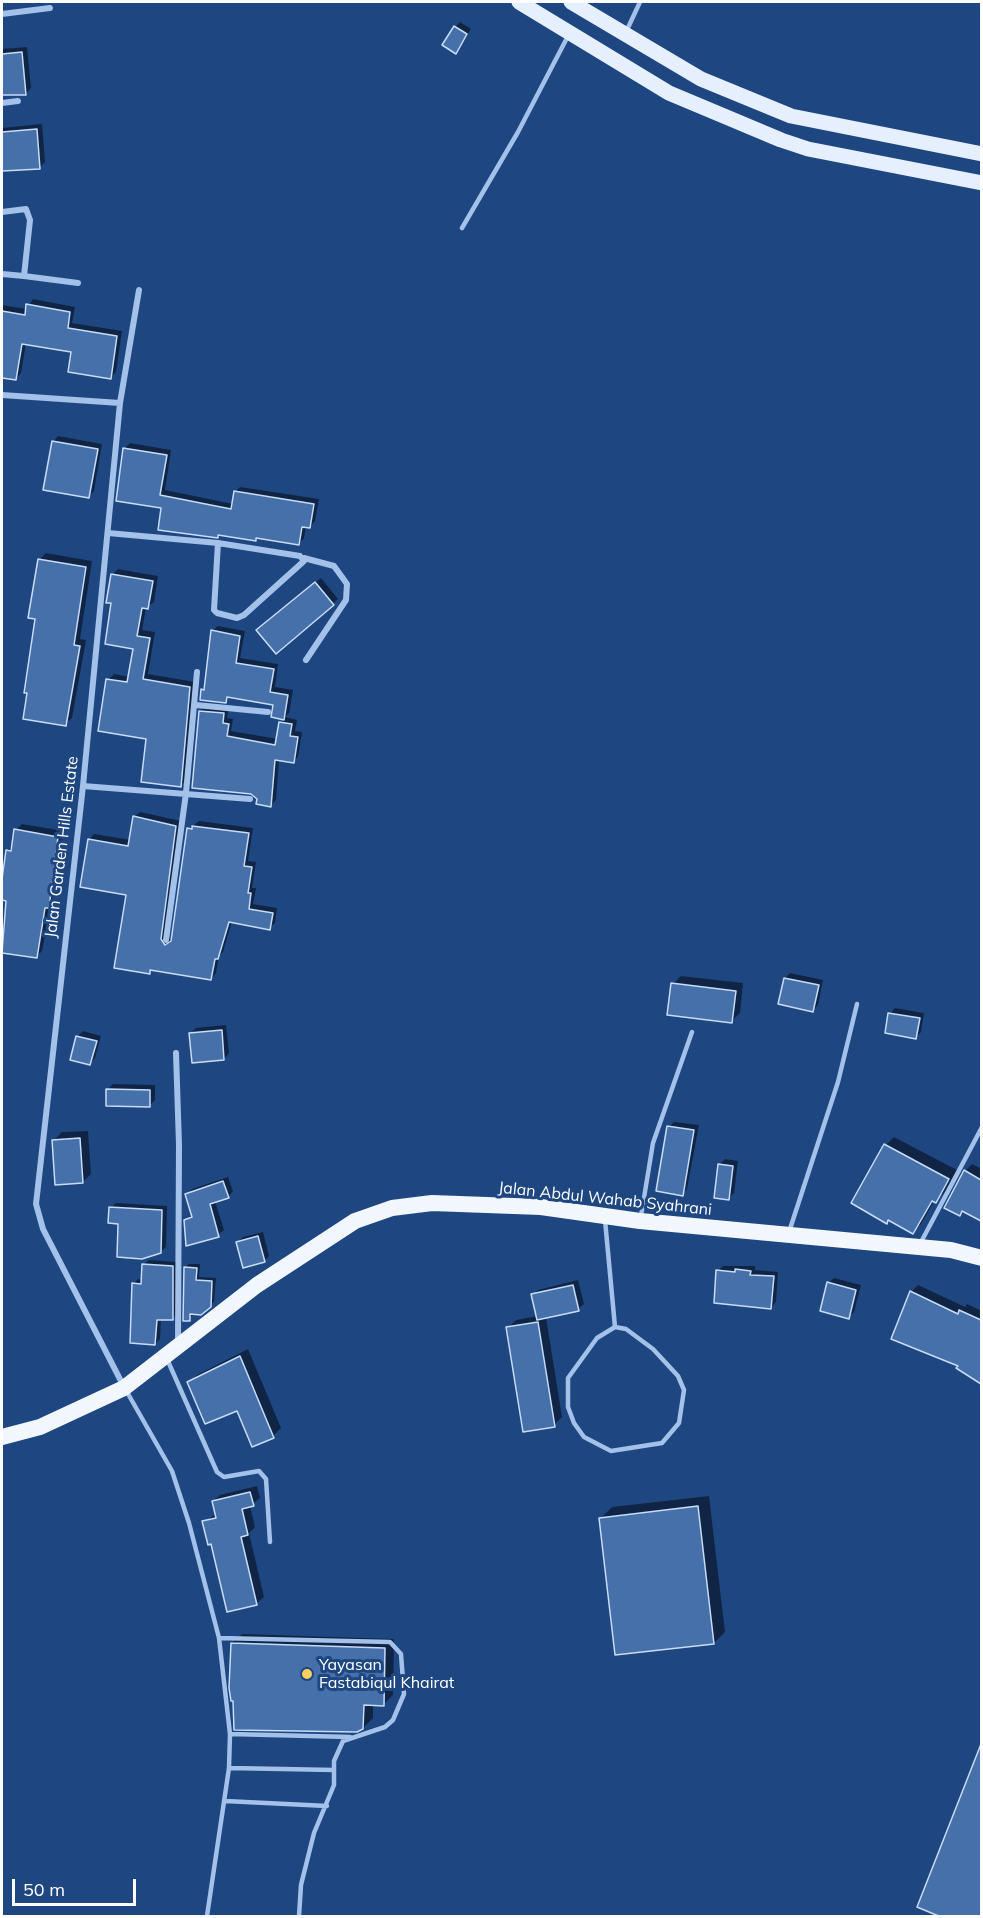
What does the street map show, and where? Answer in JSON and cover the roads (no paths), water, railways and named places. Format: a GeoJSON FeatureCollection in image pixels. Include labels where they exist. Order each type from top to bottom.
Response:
{"type":"FeatureCollection","features":[{"type":"Feature","properties":{"kind":"highway","name":"Jalan Abdul Wahab Syahrani"},"geometry":{"type":"LineString","coordinates":[[2,1437],[40,1426],[124,1388],[267,1279],[333,1234],[374,1213],[432,1203],[541,1207],[640,1221],[951,1250],[981,1258]]}},
{"type":"Feature","properties":{"kind":"main road"},"geometry":{"type":"LineString","coordinates":[[519,2],[678,98],[782,140],[808,149],[981,183]]}},
{"type":"Feature","properties":{"kind":"main road"},"geometry":{"type":"LineString","coordinates":[[579,4],[701,79],[791,116],[981,154]]}},
{"type":"Feature","properties":{"kind":"street"},"geometry":{"type":"LineString","coordinates":[[2,14],[50,8]]}},
{"type":"Feature","properties":{"kind":"street"},"geometry":{"type":"LineString","coordinates":[[2,103],[18,101]]}},
{"type":"Feature","properties":{"kind":"street"},"geometry":{"type":"LineString","coordinates":[[2,212],[26,209],[29,214],[24,276]]}},
{"type":"Feature","properties":{"kind":"street"},"geometry":{"type":"LineString","coordinates":[[2,274],[78,283]]}},
{"type":"Feature","properties":{"kind":"street","name":"Jalan Garden Hills Estate"},"geometry":{"type":"LineString","coordinates":[[124,1388],[43,1229],[36,1204],[83,786],[120,403],[139,290]]}},
{"type":"Feature","properties":{"kind":"street"},"geometry":{"type":"LineString","coordinates":[[2,395],[120,403]]}},
{"type":"Feature","properties":{"kind":"street"},"geometry":{"type":"LineString","coordinates":[[108,533],[218,543],[304,558],[334,566],[347,584],[346,600],[306,660]]}},
{"type":"Feature","properties":{"kind":"street"},"geometry":{"type":"LineString","coordinates":[[218,543],[214,610],[217,613],[237,618],[244,615],[304,558]]}},
{"type":"Feature","properties":{"kind":"street"},"geometry":{"type":"LineString","coordinates":[[166,940],[186,793],[196,705],[197,672]]}},
{"type":"Feature","properties":{"kind":"street"},"geometry":{"type":"LineString","coordinates":[[196,705],[268,712]]}},
{"type":"Feature","properties":{"kind":"street"},"geometry":{"type":"LineString","coordinates":[[83,786],[250,799]]}},
{"type":"Feature","properties":{"kind":"street"},"geometry":{"type":"LineString","coordinates":[[172,1351],[179,1145],[176,1053]]}},
{"type":"Feature","properties":{"kind":"lane"},"geometry":{"type":"LineString","coordinates":[[625,34],[640,2]]}},
{"type":"Feature","properties":{"kind":"lane"},"geometry":{"type":"LineString","coordinates":[[462,228],[518,132],[569,33]]}},
{"type":"Feature","properties":{"kind":"lane"},"geometry":{"type":"LineString","coordinates":[[788,1234],[838,1082],[857,1004]]}},
{"type":"Feature","properties":{"kind":"lane"},"geometry":{"type":"LineString","coordinates":[[640,1221],[653,1143],[692,1032]]}},
{"type":"Feature","properties":{"kind":"lane"},"geometry":{"type":"LineString","coordinates":[[919,1247],[981,1127]]}},
{"type":"Feature","properties":{"kind":"lane"},"geometry":{"type":"LineString","coordinates":[[604,1216],[615,1327]]}},
{"type":"Feature","properties":{"kind":"lane"},"geometry":{"type":"LineString","coordinates":[[615,1327],[626,1329],[653,1349],[678,1376],[684,1390],[678,1423],[662,1443],[611,1451],[584,1437],[573,1423],[568,1407],[568,1378],[597,1338],[615,1327]]}},
{"type":"Feature","properties":{"kind":"lane"},"geometry":{"type":"LineString","coordinates":[[172,1351],[217,1472],[224,1476],[259,1471],[266,1479],[270,1542]]}},
{"type":"Feature","properties":{"kind":"lane"},"geometry":{"type":"LineString","coordinates":[[124,1388],[172,1471],[189,1523],[219,1638],[230,1734],[229,1768],[207,1917]]}},
{"type":"Feature","properties":{"kind":"lane"},"geometry":{"type":"LineString","coordinates":[[219,1638],[390,1642],[402,1654],[404,1695],[393,1720],[385,1727],[343,1741],[334,1761],[334,1785],[314,1833],[301,1885],[299,1917]]}},
{"type":"Feature","properties":{"kind":"lane"},"geometry":{"type":"LineString","coordinates":[[230,1734],[350,1737]]}},
{"type":"Feature","properties":{"kind":"lane"},"geometry":{"type":"LineString","coordinates":[[229,1768],[334,1770]]}},
{"type":"Feature","properties":{"kind":"lane"},"geometry":{"type":"LineString","coordinates":[[225,1801],[327,1806]]}},
{"type":"Feature","properties":{"kind":"place","name":"Yayasan Fastabiqul Khairat"},"geometry":{"type":"Point","coordinates":[307,1674]}}]}
